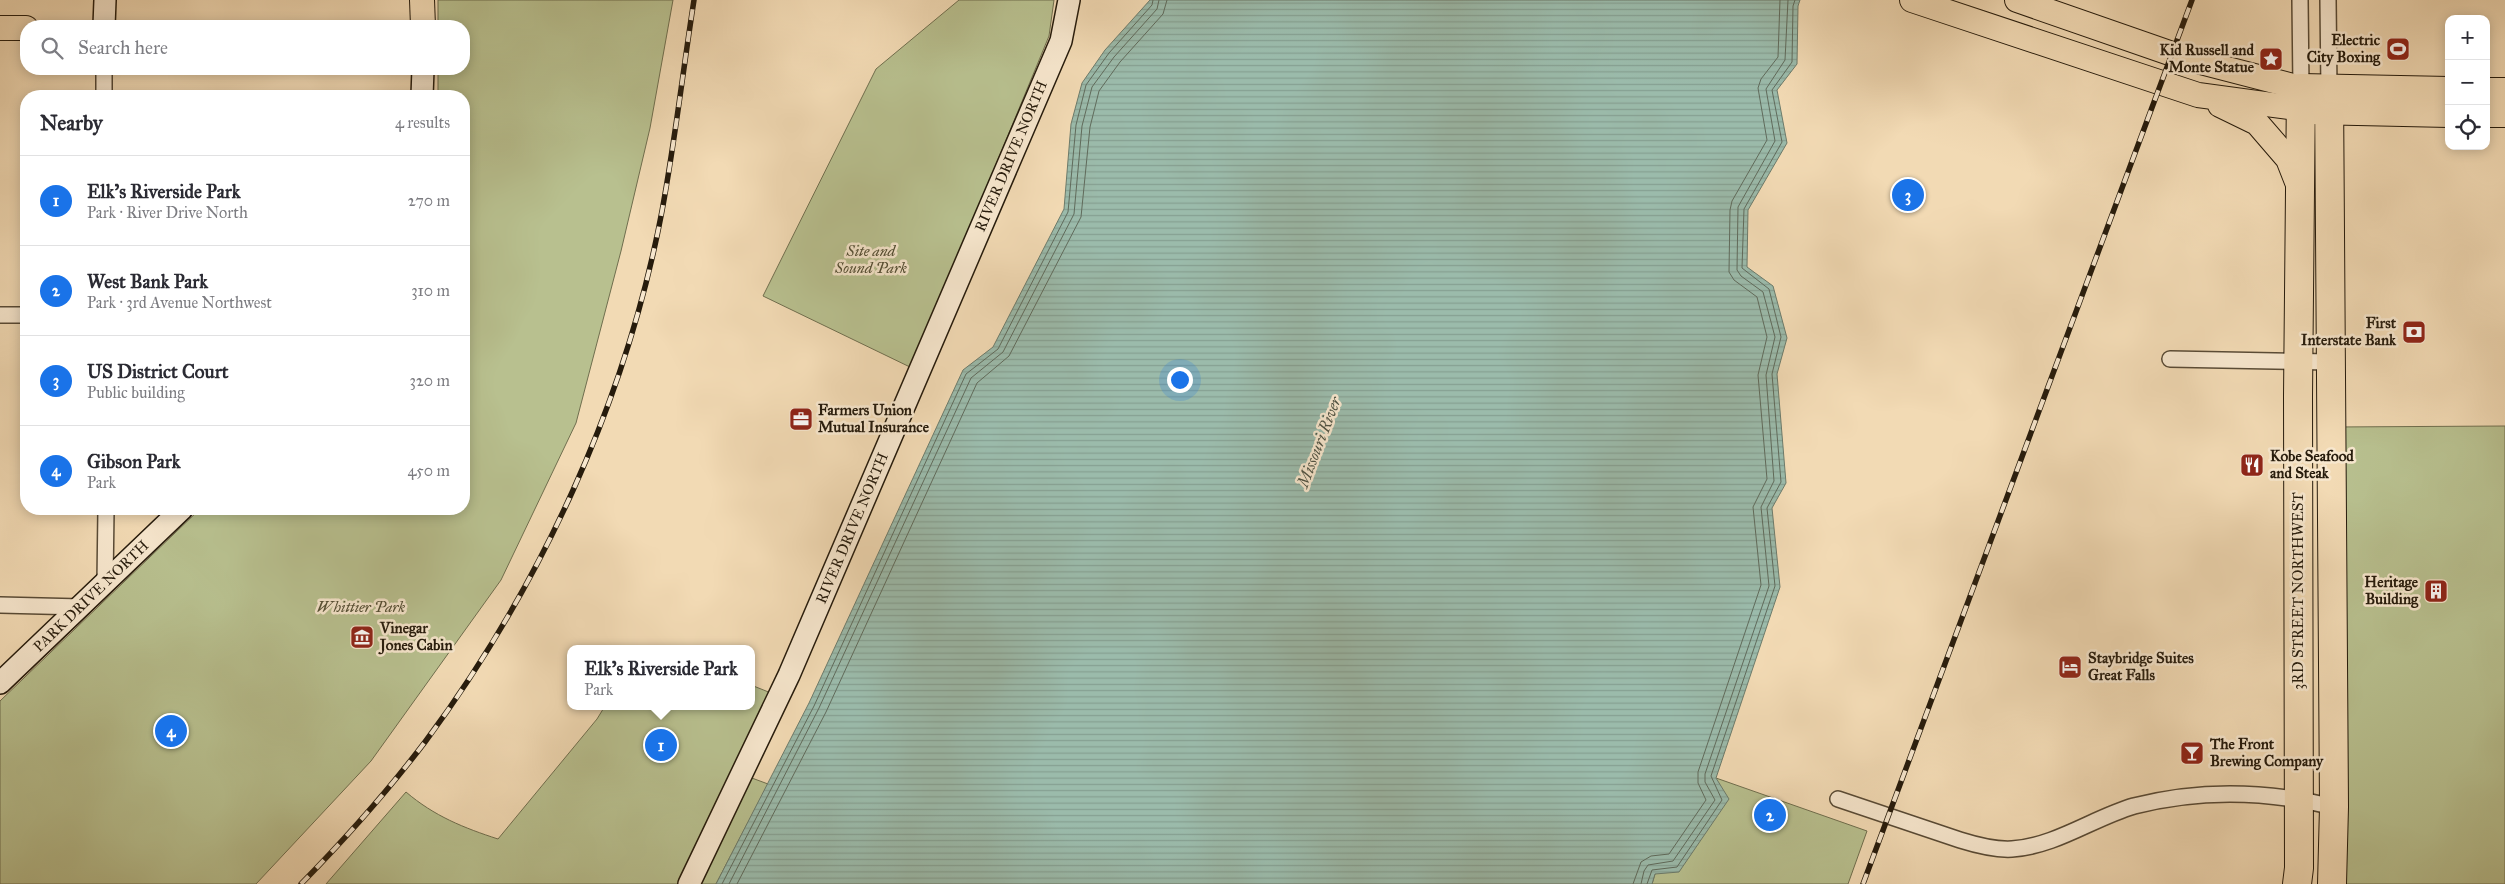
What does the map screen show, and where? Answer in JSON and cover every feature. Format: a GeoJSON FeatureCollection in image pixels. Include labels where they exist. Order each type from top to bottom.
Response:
{"type":"FeatureCollection","features":[{"type":"Feature","properties":{"kind":"highway"},"geometry":{"type":"LineString","coordinates":[[2330,101],[2445,91]]}},
{"type":"Feature","properties":{"kind":"highway"},"geometry":{"type":"LineString","coordinates":[[2490,92],[2505,92]]}},
{"type":"Feature","properties":{"kind":"highway"},"geometry":{"type":"LineString","coordinates":[[2302,99],[2445,113]]}},
{"type":"Feature","properties":{"kind":"highway","name":"3RD STREET NORTHWEST"},"geometry":{"type":"LineString","coordinates":[[2297,884],[2299,798],[2298,361],[2302,99]]}},
{"type":"Feature","properties":{"kind":"highway"},"geometry":{"type":"LineString","coordinates":[[2330,101],[2334,807],[2332,884]]}},
{"type":"Feature","properties":{"kind":"highway"},"geometry":{"type":"LineString","coordinates":[[2490,113],[2505,114]]}},
{"type":"Feature","properties":{"kind":"main road"},"geometry":{"type":"LineString","coordinates":[[104,20],[105,0]]}},
{"type":"Feature","properties":{"kind":"main road"},"geometry":{"type":"LineString","coordinates":[[422,0],[423,20]]}},
{"type":"Feature","properties":{"kind":"main road","name":"RIVER DRIVE NORTH"},"geometry":{"type":"LineString","coordinates":[[689,884],[789,675],[1061,41],[1069,0]]}},
{"type":"Feature","properties":{"kind":"main road"},"geometry":{"type":"LineString","coordinates":[[1912,0],[2198,95],[2257,123],[2288,159],[2301,194]]}},
{"type":"Feature","properties":{"kind":"main road"},"geometry":{"type":"LineString","coordinates":[[2017,0],[2302,99]]}},
{"type":"Feature","properties":{"kind":"main road"},"geometry":{"type":"LineString","coordinates":[[0,28],[20,28]]}},
{"type":"Feature","properties":{"kind":"main road"},"geometry":{"type":"LineString","coordinates":[[422,75],[422,90]]}},
{"type":"Feature","properties":{"kind":"main road"},"geometry":{"type":"LineString","coordinates":[[2198,95],[2302,99]]}},
{"type":"Feature","properties":{"kind":"main road","name":"PARK DRIVE NORTH"},"geometry":{"type":"LineString","coordinates":[[0,683],[82,607],[176,515]]}},
{"type":"Feature","properties":{"kind":"street"},"geometry":{"type":"LineString","coordinates":[[2300,0],[2302,99]]}},
{"type":"Feature","properties":{"kind":"street"},"geometry":{"type":"LineString","coordinates":[[2328,0],[2330,101]]}},
{"type":"Feature","properties":{"kind":"street"},"geometry":{"type":"LineString","coordinates":[[104,75],[104,90]]}},
{"type":"Feature","properties":{"kind":"street"},"geometry":{"type":"LineString","coordinates":[[0,315],[20,315]]}},
{"type":"Feature","properties":{"kind":"street"},"geometry":{"type":"LineString","coordinates":[[2170,359],[2332,362]]}},
{"type":"Feature","properties":{"kind":"street"},"geometry":{"type":"LineString","coordinates":[[105,583],[106,515]]}},
{"type":"Feature","properties":{"kind":"street"},"geometry":{"type":"LineString","coordinates":[[0,605],[82,607]]}},
{"type":"Feature","properties":{"kind":"street"},"geometry":{"type":"LineString","coordinates":[[1838,799],[1960,840],[2012,849],[2038,844],[2135,806],[2192,797],[2243,793],[2299,798],[2334,807]]}},
{"type":"Feature","properties":{"kind":"green space","name":"Whittier Park"},"geometry":{"type":"Polygon","coordinates":[[[438,0],[673,0],[650,128],[621,251],[576,423],[501,580],[371,761],[256,884],[0,884],[0,701],[194,515],[470,515],[470,90],[438,90],[438,75],[470,75],[470,20],[438,20],[438,0]]]}},
{"type":"Feature","properties":{"kind":"green space","name":"Site and Sound Park"},"geometry":{"type":"Polygon","coordinates":[[[959,0],[1054,0],[1049,36],[912,368],[763,296],[876,69],[959,0]]]}},
{"type":"Feature","properties":{"kind":"green space"},"geometry":{"type":"Polygon","coordinates":[[[2505,426],[2505,884],[2332,884],[2333,427],[2505,426]]]}},
{"type":"Feature","properties":{"kind":"green space"},"geometry":{"type":"Polygon","coordinates":[[[755,687],[771,693],[733,771],[768,784],[716,884],[326,884],[406,792],[438,815],[498,839],[603,710],[755,710],[755,687]]]}},
{"type":"Feature","properties":{"kind":"green space"},"geometry":{"type":"Polygon","coordinates":[[[1716,778],[1867,831],[1848,884],[1652,884],[1655,874],[1716,778]]]}},
{"type":"Feature","properties":{"kind":"water","name":"Missouri River"},"geometry":{"type":"Polygon","coordinates":[[[1150,0],[1800,0],[1798,6],[1797,64],[1777,90],[1787,143],[1748,210],[1747,267],[1773,286],[1787,338],[1777,374],[1786,483],[1772,508],[1780,587],[1716,778],[1729,799],[1679,872],[1655,874],[1652,884],[716,884],[809,703],[963,370],[993,347],[1064,209],[1071,124],[1082,83],[1105,50],[1150,0]]]}},
{"type":"Feature","properties":{"kind":"railway"},"geometry":{"type":"LineString","coordinates":[[301,884],[396,779],[467,683],[541,556],[573,490],[602,422],[626,353],[646,282],[667,185],[694,0]]}},
{"type":"Feature","properties":{"kind":"railway"},"geometry":{"type":"LineString","coordinates":[[1863,884],[2192,0]]}},
{"type":"Feature","properties":{"kind":"place","name":"Electric City Boxing"},"geometry":{"type":"Point","coordinates":[2398,49]}},
{"type":"Feature","properties":{"kind":"place","name":"Kid Russell and Monte Statue"},"geometry":{"type":"Point","coordinates":[2271,59]}},
{"type":"Feature","properties":{"kind":"place","name":"US District Court"},"geometry":{"type":"Point","coordinates":[1908,195]}},
{"type":"Feature","properties":{"kind":"place","name":"First Interstate Bank"},"geometry":{"type":"Point","coordinates":[2414,332]}},
{"type":"Feature","properties":{"kind":"place","name":"Farmers Union Mutual Insurance"},"geometry":{"type":"Point","coordinates":[801,419]}},
{"type":"Feature","properties":{"kind":"place","name":"Kobe Seafood and Steak"},"geometry":{"type":"Point","coordinates":[2252,465]}},
{"type":"Feature","properties":{"kind":"place","name":"Heritage Building"},"geometry":{"type":"Point","coordinates":[2436,591]}},
{"type":"Feature","properties":{"kind":"place","name":"Vinegar Jones Cabin"},"geometry":{"type":"Point","coordinates":[362,637]}},
{"type":"Feature","properties":{"kind":"place","name":"Staybridge Suites Great Falls"},"geometry":{"type":"Point","coordinates":[2070,667]}},
{"type":"Feature","properties":{"kind":"place","name":"Gibson Park"},"geometry":{"type":"Point","coordinates":[171,731]}},
{"type":"Feature","properties":{"kind":"place","name":"Elk's Riverside Park"},"geometry":{"type":"Point","coordinates":[661,745]}},
{"type":"Feature","properties":{"kind":"place","name":"The Front Brewing Company"},"geometry":{"type":"Point","coordinates":[2192,753]}},
{"type":"Feature","properties":{"kind":"place","name":"West Bank Park"},"geometry":{"type":"Point","coordinates":[1770,815]}}]}
